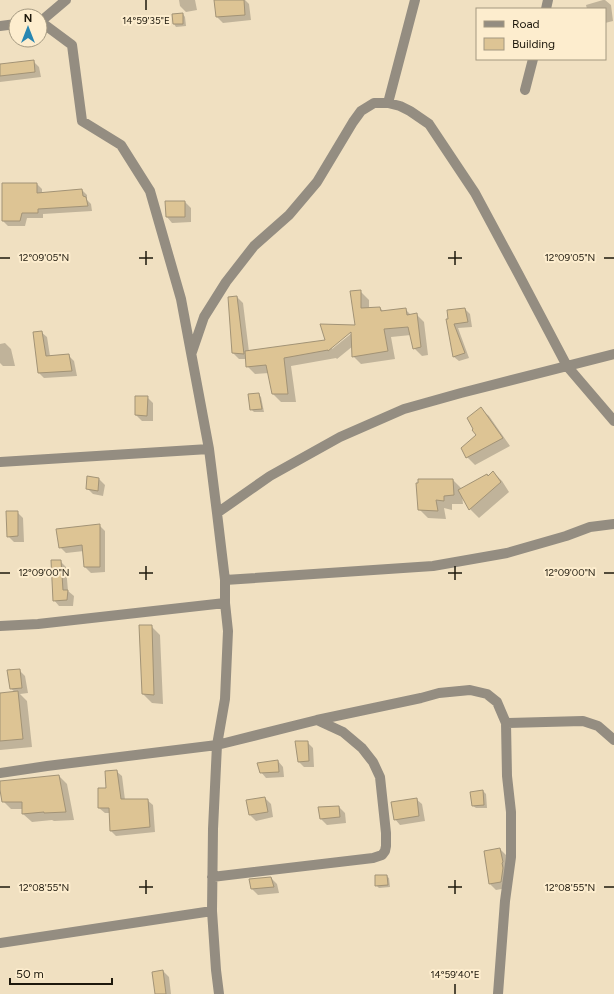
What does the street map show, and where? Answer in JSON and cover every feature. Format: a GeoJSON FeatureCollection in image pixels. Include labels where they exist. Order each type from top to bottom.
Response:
{"type":"FeatureCollection","features":[{"type":"Feature","properties":{"kind":"street"},"geometry":{"type":"LineString","coordinates":[[48,15],[66,0]]}},
{"type":"Feature","properties":{"kind":"street"},"geometry":{"type":"LineString","coordinates":[[388,103],[415,0]]}},
{"type":"Feature","properties":{"kind":"street"},"geometry":{"type":"LineString","coordinates":[[48,28],[72,45],[82,122],[121,145],[150,192],[181,299],[192,352],[209,449],[218,512],[225,580],[225,603],[228,630],[225,691],[217,745],[213,828],[212,911],[219,994]]}},
{"type":"Feature","properties":{"kind":"street"},"geometry":{"type":"LineString","coordinates":[[525,90],[533,60]]}},
{"type":"Feature","properties":{"kind":"street"},"geometry":{"type":"LineString","coordinates":[[192,352],[204,317],[226,282],[254,246],[289,215],[317,182],[361,111],[374,103],[388,103],[400,106],[410,111],[429,124],[475,193],[567,366],[614,421]]}},
{"type":"Feature","properties":{"kind":"street"},"geometry":{"type":"LineString","coordinates":[[218,512],[270,476],[340,437],[404,409],[614,354]]}},
{"type":"Feature","properties":{"kind":"street"},"geometry":{"type":"LineString","coordinates":[[0,462],[209,449]]}},
{"type":"Feature","properties":{"kind":"street"},"geometry":{"type":"LineString","coordinates":[[225,580],[434,566],[508,553],[590,528],[614,524]]}},
{"type":"Feature","properties":{"kind":"street"},"geometry":{"type":"LineString","coordinates":[[0,626],[38,624],[225,603]]}},
{"type":"Feature","properties":{"kind":"street"},"geometry":{"type":"LineString","coordinates":[[0,773],[217,745],[317,720],[439,693],[470,690],[487,694],[497,702],[506,722],[511,812],[511,857],[505,901],[498,994]]}},
{"type":"Feature","properties":{"kind":"street"},"geometry":{"type":"LineString","coordinates":[[212,878],[373,858],[382,855],[385,851],[386,833],[380,777],[373,762],[362,748],[343,732],[317,720]]}},
{"type":"Feature","properties":{"kind":"street"},"geometry":{"type":"LineString","coordinates":[[506,722],[583,721],[598,726],[614,740]]}},
{"type":"Feature","properties":{"kind":"street"},"geometry":{"type":"LineString","coordinates":[[0,943],[212,911]]}},
{"type":"Feature","properties":{"kind":"building"},"geometry":{"type":"Polygon","coordinates":[[[214,0],[244,0],[245,15],[216,17],[214,0]]]}},
{"type":"Feature","properties":{"kind":"building"},"geometry":{"type":"Polygon","coordinates":[[[183,13],[183,24],[173,24],[172,14],[183,13]]]}},
{"type":"Feature","properties":{"kind":"building"},"geometry":{"type":"Polygon","coordinates":[[[34,60],[35,72],[0,76],[0,64],[34,60]]]}},
{"type":"Feature","properties":{"kind":"building"},"geometry":{"type":"Polygon","coordinates":[[[2,183],[37,183],[37,193],[82,189],[83,196],[86,197],[88,206],[38,209],[38,213],[22,213],[20,221],[2,221],[2,183]]]}},
{"type":"Feature","properties":{"kind":"building"},"geometry":{"type":"Polygon","coordinates":[[[165,201],[185,201],[185,217],[166,217],[165,201]]]}},
{"type":"Feature","properties":{"kind":"building"},"geometry":{"type":"Polygon","coordinates":[[[361,290],[361,308],[380,307],[381,311],[406,308],[407,315],[417,313],[421,347],[413,349],[408,327],[384,329],[388,351],[352,357],[351,332],[328,351],[284,358],[288,394],[272,394],[266,365],[246,367],[245,351],[325,340],[320,324],[355,325],[350,291],[361,290]]]}},
{"type":"Feature","properties":{"kind":"building"},"geometry":{"type":"Polygon","coordinates":[[[237,296],[244,354],[232,353],[228,297],[237,296]]]}},
{"type":"Feature","properties":{"kind":"building"},"geometry":{"type":"Polygon","coordinates":[[[465,308],[468,322],[454,324],[465,353],[453,357],[446,319],[448,319],[447,310],[465,308]]]}},
{"type":"Feature","properties":{"kind":"building"},"geometry":{"type":"Polygon","coordinates":[[[42,331],[46,356],[69,354],[72,371],[38,373],[33,332],[42,331]]]}},
{"type":"Feature","properties":{"kind":"building"},"geometry":{"type":"Polygon","coordinates":[[[259,393],[262,409],[250,410],[248,394],[259,393]]]}},
{"type":"Feature","properties":{"kind":"building"},"geometry":{"type":"Polygon","coordinates":[[[135,396],[148,396],[147,416],[135,415],[135,396]]]}},
{"type":"Feature","properties":{"kind":"building"},"geometry":{"type":"Polygon","coordinates":[[[481,407],[503,438],[466,458],[461,448],[476,435],[467,418],[481,407]]]}},
{"type":"Feature","properties":{"kind":"building"},"geometry":{"type":"Polygon","coordinates":[[[493,471],[501,482],[469,510],[458,490],[487,474],[488,476],[493,471]]]}},
{"type":"Feature","properties":{"kind":"building"},"geometry":{"type":"Polygon","coordinates":[[[87,476],[99,478],[98,491],[86,489],[87,476]]]}},
{"type":"Feature","properties":{"kind":"building"},"geometry":{"type":"Polygon","coordinates":[[[418,479],[453,479],[454,495],[444,496],[444,501],[436,500],[438,511],[418,510],[416,483],[418,483],[418,479]]]}},
{"type":"Feature","properties":{"kind":"building"},"geometry":{"type":"Polygon","coordinates":[[[6,511],[18,511],[18,536],[7,537],[6,511]]]}},
{"type":"Feature","properties":{"kind":"building"},"geometry":{"type":"Polygon","coordinates":[[[100,524],[100,567],[84,567],[82,545],[59,548],[56,529],[100,524]]]}},
{"type":"Feature","properties":{"kind":"building"},"geometry":{"type":"Polygon","coordinates":[[[51,560],[61,560],[63,590],[68,590],[67,600],[53,601],[51,560]]]}},
{"type":"Feature","properties":{"kind":"building"},"geometry":{"type":"Polygon","coordinates":[[[139,625],[152,625],[154,695],[142,694],[139,625]]]}},
{"type":"Feature","properties":{"kind":"building"},"geometry":{"type":"Polygon","coordinates":[[[20,669],[22,688],[10,689],[7,670],[20,669]]]}},
{"type":"Feature","properties":{"kind":"building"},"geometry":{"type":"Polygon","coordinates":[[[18,691],[23,739],[0,741],[0,693],[18,691]]]}},
{"type":"Feature","properties":{"kind":"building"},"geometry":{"type":"Polygon","coordinates":[[[295,741],[308,741],[309,761],[298,762],[295,741]]]}},
{"type":"Feature","properties":{"kind":"building"},"geometry":{"type":"Polygon","coordinates":[[[278,760],[279,772],[260,773],[257,763],[278,760]]]}},
{"type":"Feature","properties":{"kind":"building"},"geometry":{"type":"Polygon","coordinates":[[[117,770],[121,799],[148,799],[150,827],[110,831],[109,808],[98,808],[98,788],[106,788],[105,771],[117,770]]]}},
{"type":"Feature","properties":{"kind":"building"},"geometry":{"type":"Polygon","coordinates":[[[59,775],[66,812],[22,814],[22,802],[2,802],[0,781],[59,775]]]}},
{"type":"Feature","properties":{"kind":"building"},"geometry":{"type":"Polygon","coordinates":[[[483,790],[484,805],[472,806],[470,792],[483,790]]]}},
{"type":"Feature","properties":{"kind":"building"},"geometry":{"type":"Polygon","coordinates":[[[265,797],[268,812],[249,815],[246,800],[265,797]]]}},
{"type":"Feature","properties":{"kind":"building"},"geometry":{"type":"Polygon","coordinates":[[[417,798],[419,816],[394,820],[391,802],[417,798]]]}},
{"type":"Feature","properties":{"kind":"building"},"geometry":{"type":"Polygon","coordinates":[[[339,806],[340,817],[320,819],[318,807],[339,806]]]}},
{"type":"Feature","properties":{"kind":"building"},"geometry":{"type":"Polygon","coordinates":[[[500,848],[503,862],[501,882],[489,884],[484,851],[500,848]]]}},
{"type":"Feature","properties":{"kind":"building"},"geometry":{"type":"Polygon","coordinates":[[[375,875],[387,875],[388,885],[375,886],[375,875]]]}},
{"type":"Feature","properties":{"kind":"building"},"geometry":{"type":"Polygon","coordinates":[[[271,877],[274,887],[251,889],[249,879],[271,877]]]}},
{"type":"Feature","properties":{"kind":"building"},"geometry":{"type":"Polygon","coordinates":[[[163,970],[166,994],[155,994],[152,972],[163,970]]]}}]}
